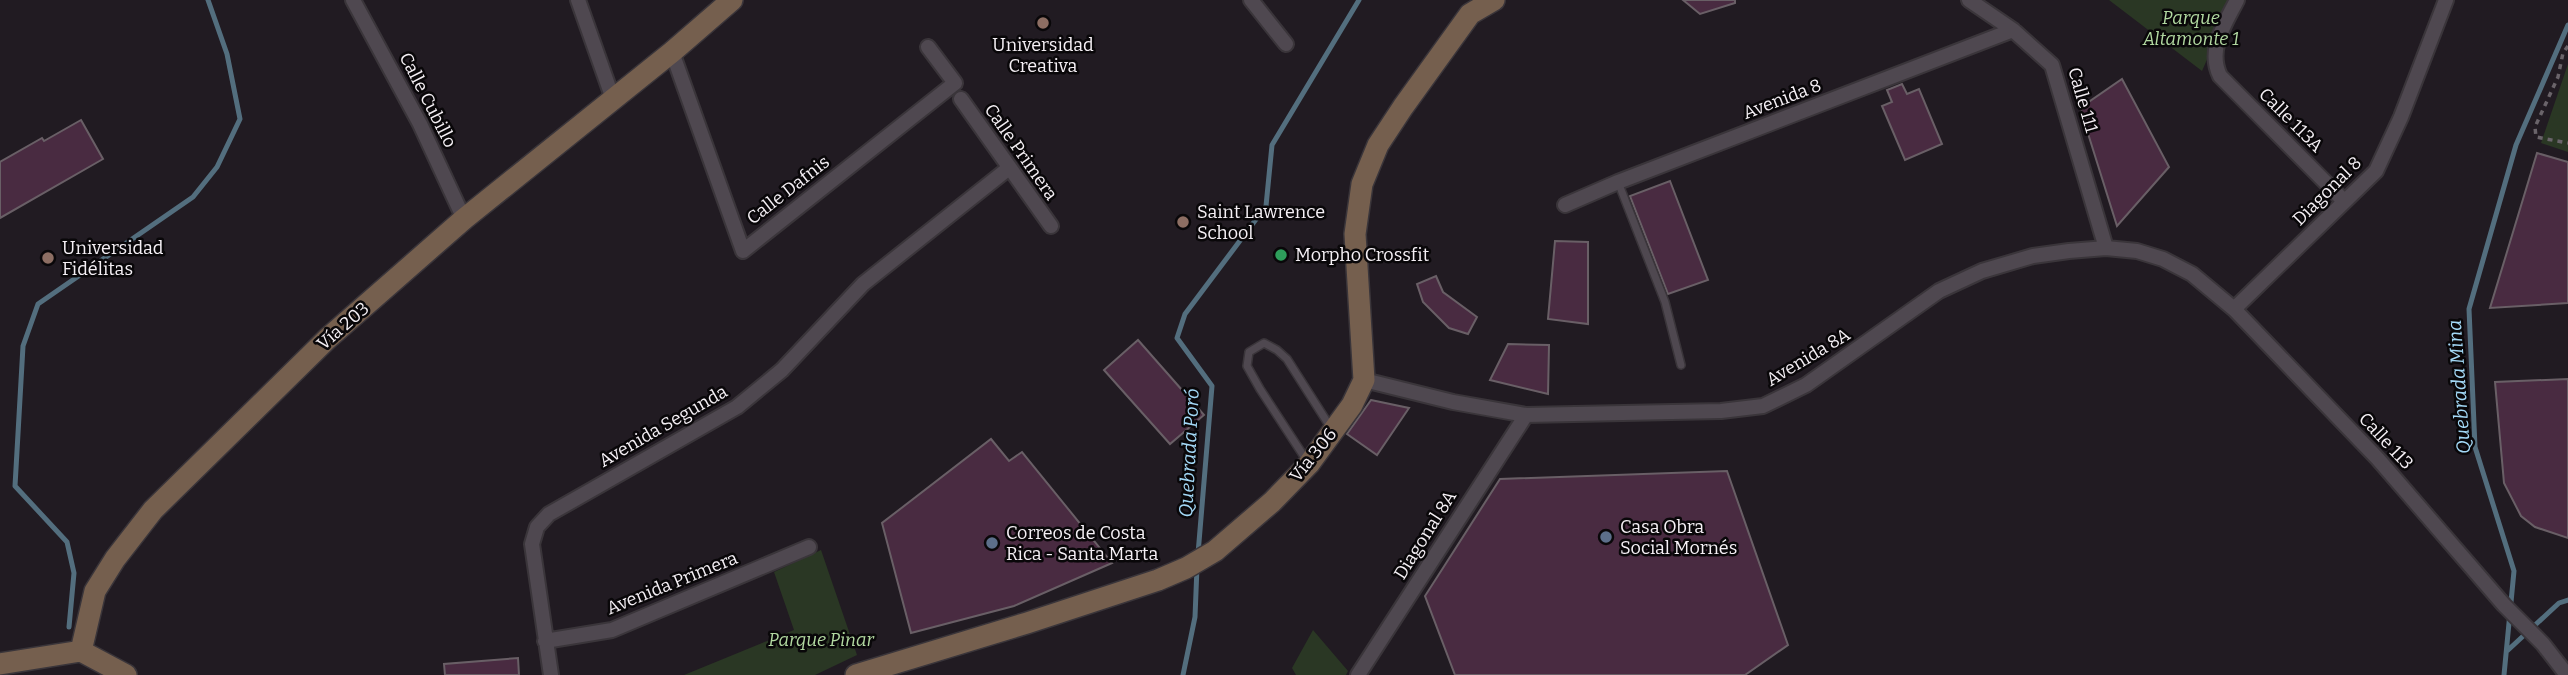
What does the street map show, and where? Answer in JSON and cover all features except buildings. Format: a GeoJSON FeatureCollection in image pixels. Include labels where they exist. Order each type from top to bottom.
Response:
{"type":"FeatureCollection","features":[{"type":"Feature","properties":{"kind":"street","name":"Calle Cubillo"},"geometry":{"type":"LineString","coordinates":[[353,0],[420,124],[464,219]]}},
{"type":"Feature","properties":{"kind":"street"},"geometry":{"type":"LineString","coordinates":[[578,0],[613,99]]}},
{"type":"Feature","properties":{"kind":"street","name":"Vía 203"},"geometry":{"type":"LineString","coordinates":[[81,651],[96,591],[115,559],[153,510],[327,339],[464,219],[672,52],[732,0]]}},
{"type":"Feature","properties":{"kind":"street"},"geometry":{"type":"LineString","coordinates":[[1251,0],[1286,44]]}},
{"type":"Feature","properties":{"kind":"street"},"geometry":{"type":"LineString","coordinates":[[1364,380],[1355,234],[1362,184],[1378,145],[1403,107],[1470,14],[1494,0]]}},
{"type":"Feature","properties":{"kind":"street","name":"Calle 111"},"geometry":{"type":"LineString","coordinates":[[1969,0],[2013,30],[2052,65],[2106,248]]}},
{"type":"Feature","properties":{"kind":"street","name":"Calle 113A"},"geometry":{"type":"LineString","coordinates":[[2237,0],[2216,45],[2214,64],[2220,76],[2344,201]]}},
{"type":"Feature","properties":{"kind":"street","name":"Diagonal 8"},"geometry":{"type":"LineString","coordinates":[[2234,309],[2376,171],[2401,117],[2446,0]]}},
{"type":"Feature","properties":{"kind":"street","name":"Avenida 8"},"geometry":{"type":"LineString","coordinates":[[1565,205],[1618,182],[2013,30]]}},
{"type":"Feature","properties":{"kind":"street","name":"Calle Dafnis"},"geometry":{"type":"LineString","coordinates":[[672,52],[743,251],[955,83],[928,47]]}},
{"type":"Feature","properties":{"kind":"street","name":"Calle Primera"},"geometry":{"type":"LineString","coordinates":[[961,100],[1051,226]]}},
{"type":"Feature","properties":{"kind":"street","name":"Avenida Segunda"},"geometry":{"type":"LineString","coordinates":[[551,675],[532,544],[537,527],[549,514],[737,407],[782,370],[863,284],[1009,168]]}},
{"type":"Feature","properties":{"kind":"street","name":"Avenida 8A"},"geometry":{"type":"LineString","coordinates":[[1364,380],[1453,402],[1526,415],[1721,411],[1763,406],[1806,385],[1939,291],[1982,271],[2033,256],[2106,248],[2137,251],[2163,259],[2192,274],[2234,309]]}},
{"type":"Feature","properties":{"kind":"street","name":"Calle 113"},"geometry":{"type":"LineString","coordinates":[[2234,309],[2378,459],[2504,605],[2543,644],[2567,675]]}},
{"type":"Feature","properties":{"kind":"street","name":"Vía 306"},"geometry":{"type":"LineString","coordinates":[[856,675],[1040,619],[1186,568],[1215,551],[1272,502],[1309,464],[1352,405],[1364,380]]}},
{"type":"Feature","properties":{"kind":"street","name":"Diagonal 8A"},"geometry":{"type":"LineString","coordinates":[[1358,675],[1526,415]]}},
{"type":"Feature","properties":{"kind":"street","name":"Avenida Primera"},"geometry":{"type":"LineString","coordinates":[[545,641],[612,630],[809,547]]}},
{"type":"Feature","properties":{"kind":"street"},"geometry":{"type":"LineString","coordinates":[[0,664],[81,651],[126,675]]}},
{"type":"Feature","properties":{"kind":"lane"},"geometry":{"type":"LineString","coordinates":[[1618,182],[1665,302],[1681,365]]}},
{"type":"Feature","properties":{"kind":"lane"},"geometry":{"type":"LineString","coordinates":[[1309,464],[1247,366],[1249,352],[1264,344],[1277,349],[1287,359],[1333,432]]}},
{"type":"Feature","properties":{"kind":"path"},"geometry":{"type":"LineString","coordinates":[[2568,46],[2563,53],[2558,77],[2535,127],[2536,137],[2568,143]]}},
{"type":"Feature","properties":{"kind":"green space","name":"Parque Altamonte 1"},"geometry":{"type":"Polygon","coordinates":[[[2109,0],[2233,0],[2202,71],[2109,0]]]}},
{"type":"Feature","properties":{"kind":"green space"},"geometry":{"type":"Polygon","coordinates":[[[2568,64],[2568,152],[2541,143],[2568,64]]]}},
{"type":"Feature","properties":{"kind":"green space","name":"Parque Pinar"},"geometry":{"type":"Polygon","coordinates":[[[821,550],[857,655],[815,675],[684,675],[794,630],[774,572],[821,550]]]}},
{"type":"Feature","properties":{"kind":"green space"},"geometry":{"type":"Polygon","coordinates":[[[1313,630],[1348,671],[1346,675],[1296,675],[1292,668],[1313,630]]]}},
{"type":"Feature","properties":{"kind":"waterway"},"geometry":{"type":"LineString","coordinates":[[69,627],[74,573],[67,542],[15,486],[23,346],[38,304],[193,197],[217,167],[240,119],[227,54],[208,0]]}},
{"type":"Feature","properties":{"kind":"waterway","name":"Quebrada Poró"},"geometry":{"type":"LineString","coordinates":[[1198,554],[1212,386],[1177,338],[1185,314],[1266,206],[1272,145],[1359,0]]}},
{"type":"Feature","properties":{"kind":"waterway","name":"Quebrada Mina"},"geometry":{"type":"LineString","coordinates":[[2504,675],[2514,571],[2475,447],[2469,309],[2516,145],[2568,25]]}},
{"type":"Feature","properties":{"kind":"waterway","name":"Quebrada Poró"},"geometry":{"type":"LineString","coordinates":[[1183,675],[1195,617],[1197,567]]}},
{"type":"Feature","properties":{"kind":"waterway"},"geometry":{"type":"LineString","coordinates":[[2507,651],[2559,603],[2568,600]]}},
{"type":"Feature","properties":{"kind":"place","name":"Universidad Creativa"},"geometry":{"type":"Point","coordinates":[1043,23]}},
{"type":"Feature","properties":{"kind":"place","name":"Saint Lawrence School"},"geometry":{"type":"Point","coordinates":[1183,222]}},
{"type":"Feature","properties":{"kind":"place","name":"Morpho Crossfit"},"geometry":{"type":"Point","coordinates":[1281,255]}},
{"type":"Feature","properties":{"kind":"place","name":"Universidad Fidélitas"},"geometry":{"type":"Point","coordinates":[48,258]}},
{"type":"Feature","properties":{"kind":"place","name":"Casa Obra Social Mornés"},"geometry":{"type":"Point","coordinates":[1606,537]}},
{"type":"Feature","properties":{"kind":"place","name":"Correos de Costa Rica - Santa Marta"},"geometry":{"type":"Point","coordinates":[992,543]}}]}
